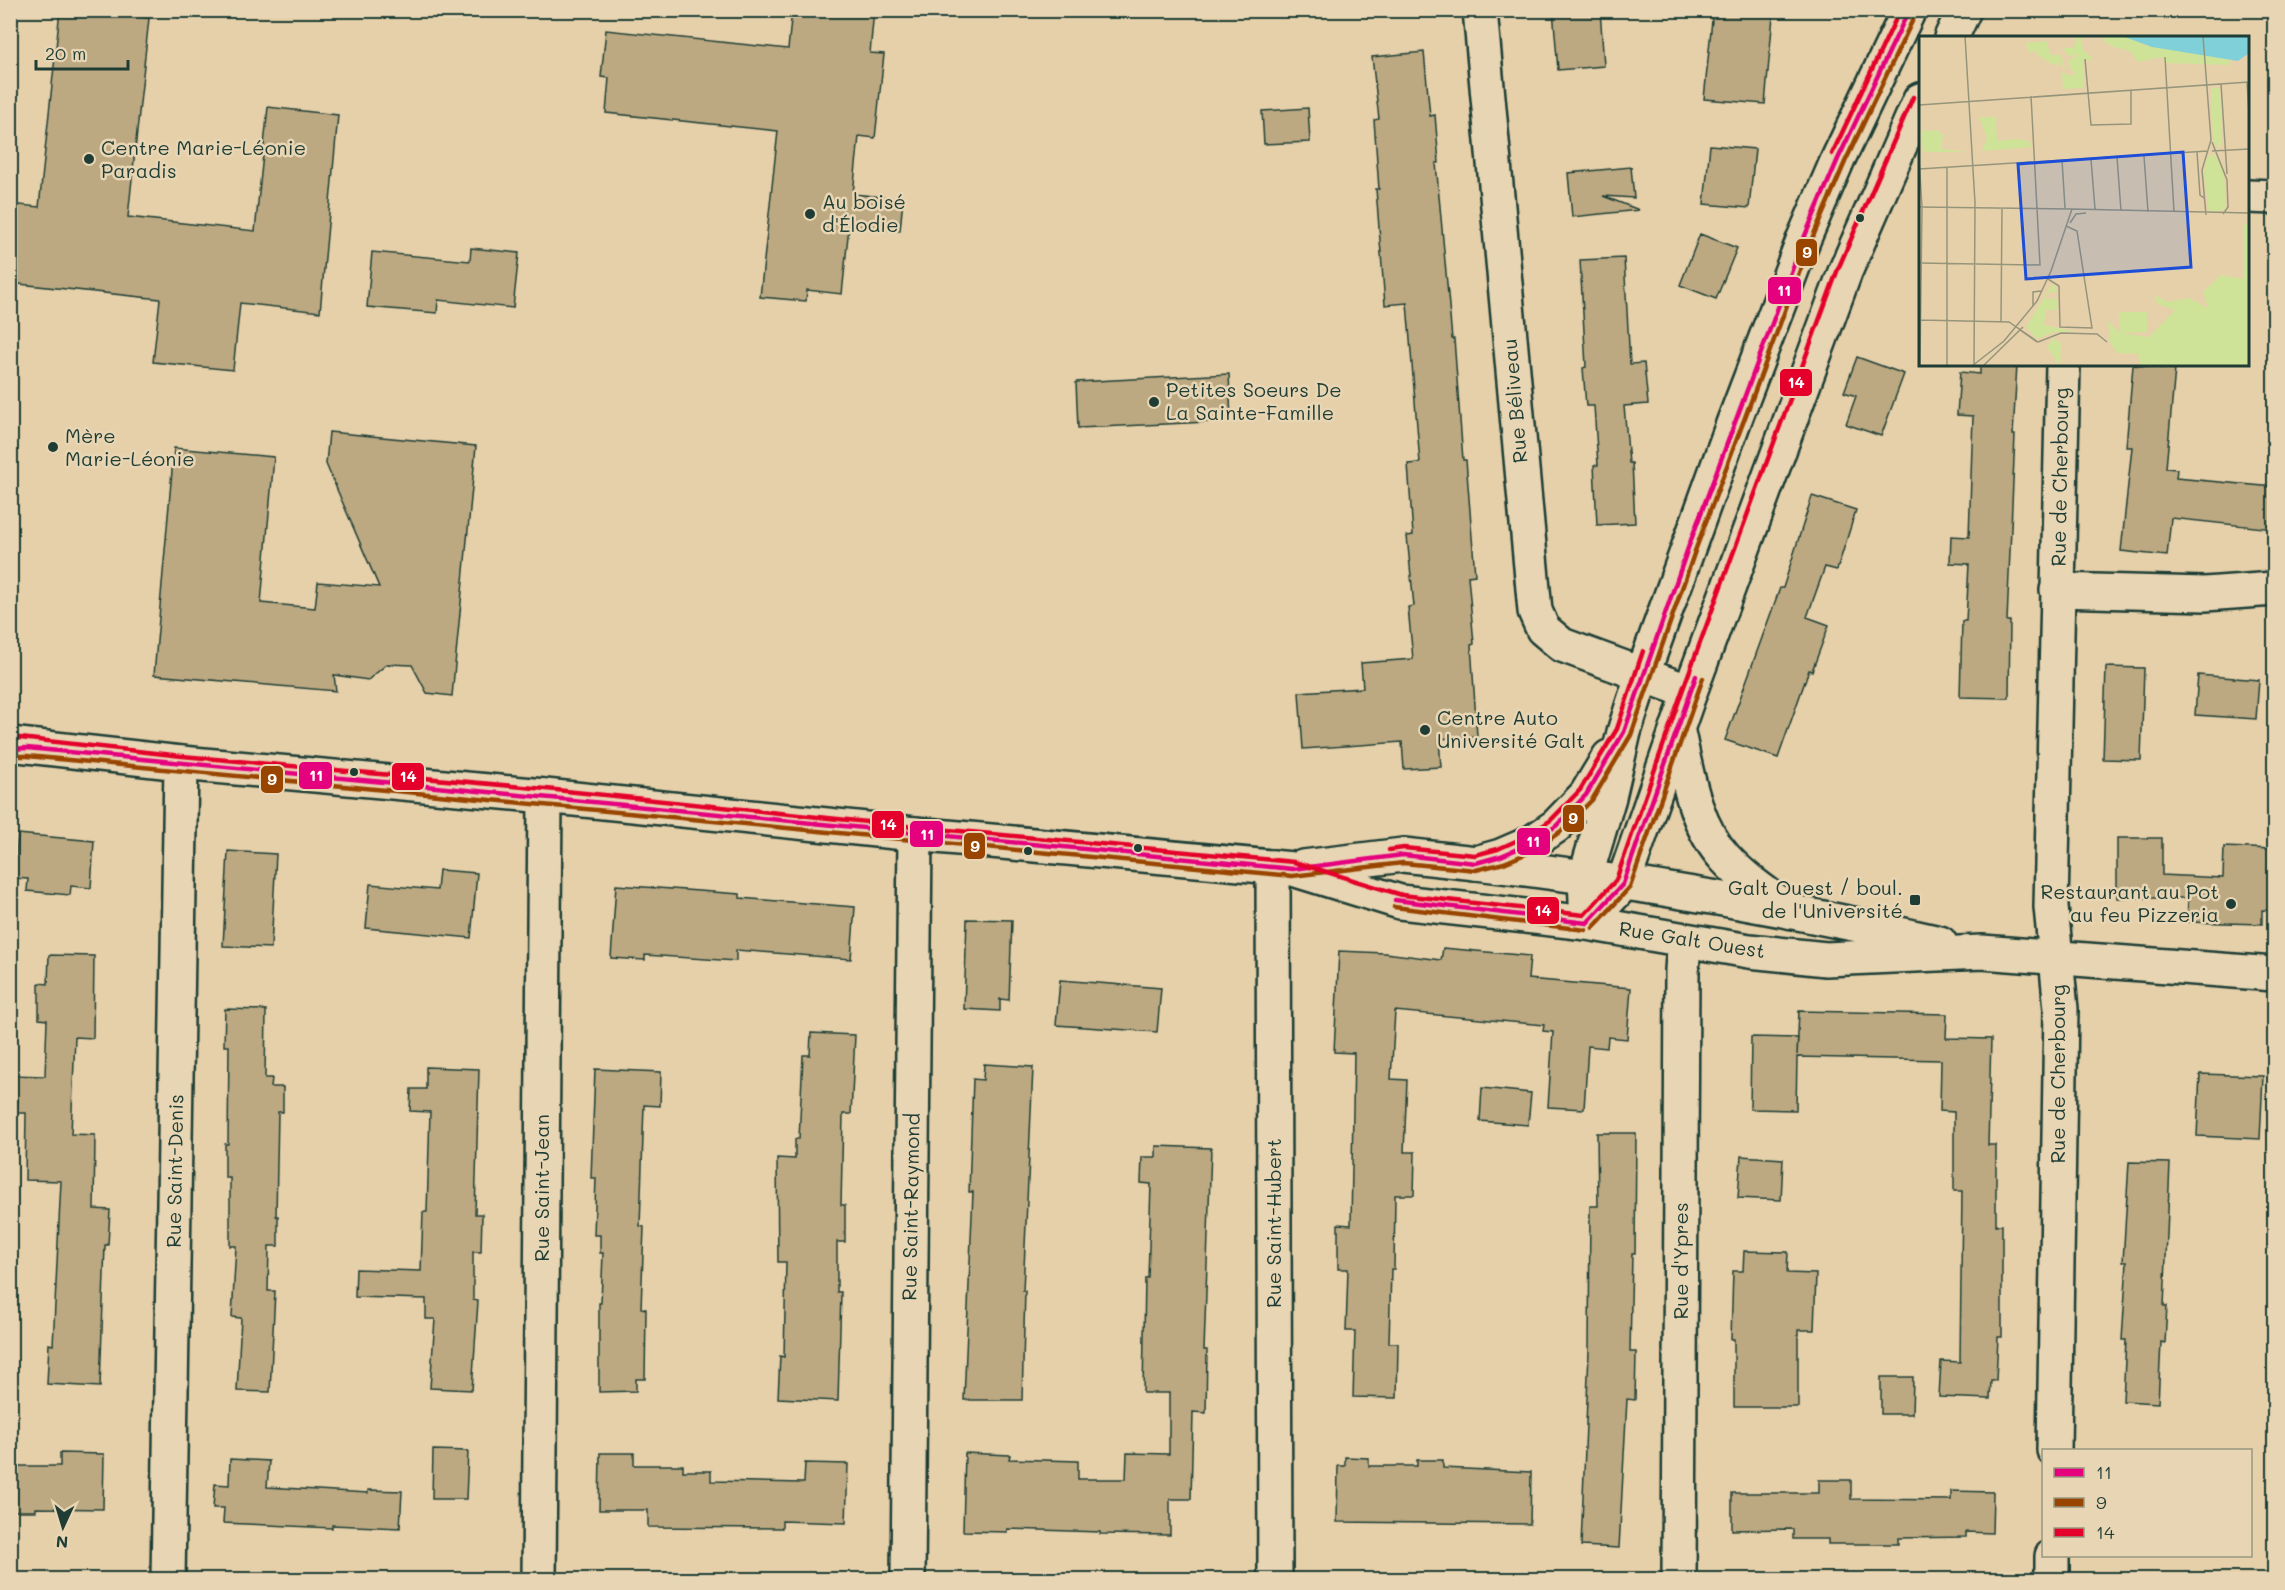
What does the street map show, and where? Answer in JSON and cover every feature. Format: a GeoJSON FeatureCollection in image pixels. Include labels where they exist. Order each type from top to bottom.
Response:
{"type":"FeatureCollection","features":[{"type":"Feature","properties":{"kind":"street","name":"Rue Béliveau"},"geometry":{"type":"LineString","coordinates":[[1480,10],[1535,611],[1543,629],[1562,645],[1690,692]]}},
{"type":"Feature","properties":{"kind":"street"},"geometry":{"type":"LineString","coordinates":[[1587,923],[1585,878],[1609,797],[1624,732],[1642,676],[1729,434],[1804,237],[1909,10]]}},
{"type":"Feature","properties":{"kind":"street"},"geometry":{"type":"LineString","coordinates":[[1952,36],[1964,10]]}},
{"type":"Feature","properties":{"kind":"street"},"geometry":{"type":"LineString","coordinates":[[1587,923],[1623,884],[1690,692],[1845,272],[1919,102]]}},
{"type":"Feature","properties":{"kind":"street"},"geometry":{"type":"LineString","coordinates":[[2249,196],[2274,197]]}},
{"type":"Feature","properties":{"kind":"street","name":"Rue de Cherbourg"},"geometry":{"type":"LineString","coordinates":[[2054,1449],[2061,1009],[2050,907],[2063,366]]}},
{"type":"Feature","properties":{"kind":"street","name":"Rue de Cherbourg"},"geometry":{"type":"LineString","coordinates":[[2057,590],[2205,594],[2274,588]]}},
{"type":"Feature","properties":{"kind":"street"},"geometry":{"type":"LineString","coordinates":[[1677,728],[1692,795],[1703,826],[1729,862],[1790,911]]}},
{"type":"Feature","properties":{"kind":"street"},"geometry":{"type":"LineString","coordinates":[[1476,863],[1501,856],[1531,843],[1556,826],[1586,795],[1624,732]]}},
{"type":"Feature","properties":{"kind":"street","name":"Rue Galt Ouest"},"geometry":{"type":"LineString","coordinates":[[16,747],[182,764],[545,795],[915,834],[1283,868],[1400,902],[1587,923],[1684,942],[1826,959],[1982,952],[2274,974]]}},
{"type":"Feature","properties":{"kind":"street","name":"Rue Saint-Denis"},"geometry":{"type":"LineString","coordinates":[[168,1580],[182,764]]}},
{"type":"Feature","properties":{"kind":"street","name":"Rue Saint-Jean"},"geometry":{"type":"LineString","coordinates":[[539,1580],[545,795]]}},
{"type":"Feature","properties":{"kind":"street","name":"Rue Saint-Raymond"},"geometry":{"type":"LineString","coordinates":[[908,1580],[915,834]]}},
{"type":"Feature","properties":{"kind":"street","name":"Rue Galt Ouest"},"geometry":{"type":"LineString","coordinates":[[1283,868],[1403,855],[1476,863],[1825,916],[1982,952]]}},
{"type":"Feature","properties":{"kind":"street","name":"Rue Saint-Hubert"},"geometry":{"type":"LineString","coordinates":[[1275,1580],[1283,868]]}},
{"type":"Feature","properties":{"kind":"street","name":"Rue d'Ypres"},"geometry":{"type":"LineString","coordinates":[[1680,1580],[1682,970],[1684,942]]}},
{"type":"Feature","properties":{"kind":"street"},"geometry":{"type":"LineString","coordinates":[[2052,1557],[2052,1580]]}},
{"type":"Feature","properties":{"kind":"building","name":"Centre Marie-Léonie Paradis"},"geometry":{"type":"Polygon","coordinates":[[[60,10],[149,18],[128,217],[255,231],[268,107],[338,115],[320,312],[240,303],[233,370],[153,362],[160,299],[10,283],[10,204],[39,207],[60,10]]]}},
{"type":"Feature","properties":{"kind":"building","name":"Au boisé d'Élodie"},"geometry":{"type":"Polygon","coordinates":[[[792,10],[874,10],[870,53],[884,54],[875,138],[859,136],[853,194],[903,199],[900,231],[849,226],[842,294],[807,290],[806,301],[760,297],[778,131],[606,113],[609,78],[601,77],[606,30],[788,49],[792,10]]]}},
{"type":"Feature","properties":{"kind":"building"},"geometry":{"type":"Polygon","coordinates":[[[1553,10],[1600,10],[1604,66],[1558,70],[1553,10]]]}},
{"type":"Feature","properties":{"kind":"building"},"geometry":{"type":"Polygon","coordinates":[[[1713,10],[1773,16],[1765,104],[1704,99],[1713,10]]]}},
{"type":"Feature","properties":{"kind":"building"},"geometry":{"type":"Polygon","coordinates":[[[1424,52],[1430,116],[1435,115],[1439,163],[1436,163],[1452,339],[1454,339],[1463,460],[1466,460],[1475,575],[1468,576],[1474,644],[1471,645],[1477,736],[1439,739],[1441,767],[1404,769],[1402,742],[1303,749],[1299,692],[1363,688],[1361,663],[1413,659],[1408,607],[1414,606],[1407,536],[1413,535],[1408,464],[1420,463],[1407,303],[1385,305],[1376,189],[1379,189],[1374,120],[1379,119],[1372,57],[1424,52]]]}},
{"type":"Feature","properties":{"kind":"building"},"geometry":{"type":"Polygon","coordinates":[[[1308,108],[1310,142],[1264,144],[1262,111],[1308,108]]]}},
{"type":"Feature","properties":{"kind":"building"},"geometry":{"type":"Polygon","coordinates":[[[1710,145],[1755,149],[1749,208],[1704,204],[1710,145]]]}},
{"type":"Feature","properties":{"kind":"building"},"geometry":{"type":"Polygon","coordinates":[[[1631,167],[1634,198],[1603,196],[1639,210],[1572,217],[1568,173],[1631,167]]]}},
{"type":"Feature","properties":{"kind":"building"},"geometry":{"type":"Polygon","coordinates":[[[1700,234],[1737,248],[1716,299],[1680,285],[1700,234]]]}},
{"type":"Feature","properties":{"kind":"building"},"geometry":{"type":"Polygon","coordinates":[[[471,248],[519,253],[513,308],[438,300],[437,313],[367,307],[372,252],[470,261],[471,248]]]}},
{"type":"Feature","properties":{"kind":"building"},"geometry":{"type":"Polygon","coordinates":[[[1624,258],[1630,364],[1644,363],[1648,404],[1624,406],[1629,463],[1632,463],[1635,523],[1597,525],[1594,465],[1598,465],[1594,406],[1586,406],[1580,260],[1624,258]]]}},
{"type":"Feature","properties":{"kind":"building"},"geometry":{"type":"Polygon","coordinates":[[[1857,357],[1904,374],[1881,436],[1846,424],[1856,396],[1844,392],[1857,357]]]}},
{"type":"Feature","properties":{"kind":"building"},"geometry":{"type":"Polygon","coordinates":[[[1980,366],[2017,366],[2007,621],[2010,621],[2009,698],[1960,697],[1962,621],[1966,621],[1969,564],[1950,563],[1951,536],[1969,537],[1973,416],[1957,415],[1960,372],[1980,374],[1980,366]]]}},
{"type":"Feature","properties":{"kind":"building"},"geometry":{"type":"Polygon","coordinates":[[[2133,366],[2175,369],[2166,468],[2177,469],[2176,478],[2274,487],[2273,529],[2171,518],[2167,556],[2121,551],[2132,447],[2126,447],[2133,366]]]}},
{"type":"Feature","properties":{"kind":"building","name":"Petites Soeurs De La Sainte-Famille"},"geometry":{"type":"Polygon","coordinates":[[[1229,374],[1231,421],[1078,428],[1076,382],[1229,374]]]}},
{"type":"Feature","properties":{"kind":"building"},"geometry":{"type":"Polygon","coordinates":[[[329,432],[476,446],[452,696],[427,693],[412,665],[387,664],[368,680],[334,675],[336,691],[154,675],[174,448],[274,457],[261,603],[315,608],[318,582],[379,587],[326,464],[329,432]]]}},
{"type":"Feature","properties":{"kind":"building"},"geometry":{"type":"Polygon","coordinates":[[[1812,496],[1856,510],[1837,570],[1825,567],[1807,617],[1829,625],[1812,671],[1809,670],[1778,758],[1725,740],[1780,588],[1783,588],[1812,496]]]}},
{"type":"Feature","properties":{"kind":"building"},"geometry":{"type":"Polygon","coordinates":[[[2106,667],[2144,668],[2141,760],[2103,759],[2106,667]]]}},
{"type":"Feature","properties":{"kind":"building"},"geometry":{"type":"Polygon","coordinates":[[[2198,675],[2259,680],[2256,719],[2195,715],[2198,675]]]}},
{"type":"Feature","properties":{"kind":"building"},"geometry":{"type":"Polygon","coordinates":[[[18,834],[94,841],[91,888],[71,886],[70,895],[27,891],[28,879],[14,878],[18,834]]]}},
{"type":"Feature","properties":{"kind":"building"},"geometry":{"type":"Polygon","coordinates":[[[2117,838],[2162,838],[2162,875],[2223,878],[2224,847],[2274,849],[2274,911],[2262,910],[2262,924],[2187,922],[2188,898],[2117,898],[2117,838]]]}},
{"type":"Feature","properties":{"kind":"building"},"geometry":{"type":"Polygon","coordinates":[[[228,851],[276,854],[271,948],[223,946],[228,851]]]}},
{"type":"Feature","properties":{"kind":"building"},"geometry":{"type":"Polygon","coordinates":[[[439,870],[477,873],[471,938],[366,928],[370,884],[437,890],[439,870]]]}},
{"type":"Feature","properties":{"kind":"building"},"geometry":{"type":"Polygon","coordinates":[[[616,885],[740,894],[740,898],[855,907],[851,959],[736,950],[736,961],[645,955],[645,960],[611,958],[616,885]]]}},
{"type":"Feature","properties":{"kind":"building"},"geometry":{"type":"Polygon","coordinates":[[[967,919],[1012,920],[1009,1000],[1000,999],[1000,1011],[964,1009],[967,919]]]}},
{"type":"Feature","properties":{"kind":"building"},"geometry":{"type":"Polygon","coordinates":[[[1443,948],[1530,956],[1528,979],[1631,988],[1627,1039],[1608,1037],[1607,1048],[1588,1046],[1584,1109],[1548,1107],[1553,1032],[1543,1031],[1544,1025],[1395,1011],[1391,1079],[1407,1080],[1404,1152],[1415,1152],[1414,1195],[1395,1195],[1394,1269],[1391,1269],[1389,1343],[1398,1343],[1397,1398],[1353,1397],[1355,1331],[1346,1331],[1348,1269],[1338,1269],[1338,1224],[1351,1225],[1354,1053],[1334,1052],[1339,951],[1385,953],[1441,960],[1443,948]]]}},
{"type":"Feature","properties":{"kind":"building"},"geometry":{"type":"Polygon","coordinates":[[[49,955],[94,956],[93,1038],[75,1037],[71,1134],[95,1135],[94,1209],[110,1210],[108,1245],[105,1245],[100,1387],[47,1384],[49,1344],[53,1345],[61,1181],[25,1180],[26,1113],[17,1113],[18,1099],[10,1099],[10,1075],[45,1076],[47,1020],[39,1019],[39,983],[48,984],[49,955]]]}},
{"type":"Feature","properties":{"kind":"building"},"geometry":{"type":"Polygon","coordinates":[[[1060,980],[1161,988],[1157,1032],[1056,1025],[1060,980]]]}},
{"type":"Feature","properties":{"kind":"building"},"geometry":{"type":"Polygon","coordinates":[[[225,1009],[266,1010],[265,1078],[272,1078],[271,1087],[283,1087],[283,1112],[278,1112],[276,1216],[278,1216],[278,1246],[269,1246],[268,1291],[275,1291],[270,1392],[237,1391],[241,1318],[232,1317],[236,1246],[230,1246],[230,1178],[225,1178],[225,1144],[228,1144],[229,1046],[224,1046],[225,1009]]]}},
{"type":"Feature","properties":{"kind":"building"},"geometry":{"type":"Polygon","coordinates":[[[1799,1011],[1947,1014],[1946,1038],[1991,1039],[1988,1145],[1996,1145],[1996,1225],[2002,1225],[2002,1337],[1998,1337],[1996,1380],[1991,1380],[1990,1399],[1939,1397],[1941,1361],[1960,1362],[1962,1191],[1954,1191],[1954,1112],[1940,1111],[1941,1060],[1797,1057],[1796,1110],[1750,1109],[1751,1037],[1798,1038],[1799,1011]]]}},
{"type":"Feature","properties":{"kind":"building"},"geometry":{"type":"Polygon","coordinates":[[[811,1033],[855,1035],[851,1114],[843,1114],[841,1205],[845,1205],[845,1242],[837,1242],[837,1292],[841,1292],[838,1401],[778,1398],[780,1356],[784,1357],[786,1262],[778,1262],[777,1158],[795,1159],[795,1139],[799,1139],[803,1055],[810,1055],[811,1033]]]}},
{"type":"Feature","properties":{"kind":"building"},"geometry":{"type":"Polygon","coordinates":[[[984,1064],[1033,1067],[1023,1291],[1025,1291],[1022,1400],[964,1400],[973,1192],[969,1192],[973,1079],[983,1080],[984,1064]]]}},
{"type":"Feature","properties":{"kind":"building"},"geometry":{"type":"Polygon","coordinates":[[[426,1067],[479,1069],[475,1214],[482,1214],[481,1252],[473,1252],[473,1300],[478,1301],[472,1390],[430,1388],[435,1319],[426,1319],[426,1299],[355,1297],[356,1269],[421,1271],[423,1212],[427,1212],[430,1112],[410,1111],[411,1089],[426,1089],[426,1067]]]}},
{"type":"Feature","properties":{"kind":"building"},"geometry":{"type":"Polygon","coordinates":[[[595,1069],[661,1072],[660,1106],[644,1105],[640,1226],[644,1227],[641,1308],[646,1309],[645,1379],[636,1379],[636,1391],[599,1392],[599,1303],[601,1303],[603,1253],[600,1253],[600,1235],[594,1235],[596,1178],[591,1178],[595,1069]]]}},
{"type":"Feature","properties":{"kind":"building"},"geometry":{"type":"Polygon","coordinates":[[[2200,1074],[2263,1076],[2260,1139],[2197,1136],[2200,1074]]]}},
{"type":"Feature","properties":{"kind":"building"},"geometry":{"type":"Polygon","coordinates":[[[1482,1088],[1531,1093],[1528,1125],[1480,1121],[1482,1088]]]}},
{"type":"Feature","properties":{"kind":"building"},"geometry":{"type":"Polygon","coordinates":[[[1597,1133],[1636,1133],[1635,1254],[1632,1254],[1630,1352],[1636,1352],[1635,1400],[1627,1399],[1619,1548],[1581,1546],[1589,1351],[1590,1206],[1598,1206],[1597,1133]]]}},
{"type":"Feature","properties":{"kind":"building"},"geometry":{"type":"Polygon","coordinates":[[[1156,1146],[1211,1148],[1204,1350],[1207,1350],[1206,1413],[1193,1412],[1191,1499],[1170,1499],[1170,1535],[1007,1529],[1007,1532],[963,1531],[965,1453],[1010,1455],[1009,1459],[1078,1461],[1078,1479],[1126,1479],[1127,1453],[1169,1454],[1169,1393],[1143,1393],[1145,1278],[1148,1278],[1151,1184],[1141,1183],[1142,1157],[1156,1157],[1156,1146]]]}},
{"type":"Feature","properties":{"kind":"building"},"geometry":{"type":"Polygon","coordinates":[[[1741,1156],[1783,1159],[1781,1200],[1738,1198],[1741,1156]]]}},
{"type":"Feature","properties":{"kind":"building"},"geometry":{"type":"Polygon","coordinates":[[[2129,1162],[2170,1163],[2164,1306],[2167,1306],[2165,1343],[2161,1342],[2158,1403],[2123,1401],[2126,1340],[2122,1340],[2127,1262],[2123,1262],[2129,1162]]]}},
{"type":"Feature","properties":{"kind":"building"},"geometry":{"type":"Polygon","coordinates":[[[1744,1251],[1788,1252],[1787,1273],[1816,1274],[1814,1330],[1798,1330],[1798,1407],[1734,1407],[1734,1339],[1731,1339],[1733,1271],[1743,1271],[1744,1251]]]}},
{"type":"Feature","properties":{"kind":"building"},"geometry":{"type":"Polygon","coordinates":[[[1881,1377],[1913,1377],[1912,1414],[1881,1414],[1881,1377]]]}},
{"type":"Feature","properties":{"kind":"building"},"geometry":{"type":"Polygon","coordinates":[[[433,1450],[468,1451],[466,1499],[432,1499],[433,1450]]]}},
{"type":"Feature","properties":{"kind":"building"},"geometry":{"type":"Polygon","coordinates":[[[60,1453],[104,1454],[103,1509],[36,1508],[36,1511],[10,1511],[10,1466],[60,1466],[60,1453]]]}},
{"type":"Feature","properties":{"kind":"building"},"geometry":{"type":"Polygon","coordinates":[[[600,1453],[634,1453],[634,1465],[683,1465],[683,1471],[711,1471],[711,1481],[804,1483],[805,1463],[848,1464],[846,1523],[782,1521],[782,1528],[648,1527],[648,1510],[599,1510],[600,1453]]]}},
{"type":"Feature","properties":{"kind":"building"},"geometry":{"type":"Polygon","coordinates":[[[1345,1457],[1369,1458],[1369,1466],[1417,1466],[1417,1460],[1443,1460],[1443,1468],[1531,1472],[1530,1524],[1337,1522],[1338,1466],[1345,1466],[1345,1457]]]}},
{"type":"Feature","properties":{"kind":"building"},"geometry":{"type":"Polygon","coordinates":[[[230,1459],[269,1461],[267,1487],[368,1493],[368,1490],[402,1491],[400,1528],[332,1525],[332,1528],[223,1523],[224,1508],[213,1508],[215,1484],[229,1485],[230,1459]]]}},
{"type":"Feature","properties":{"kind":"building"},"geometry":{"type":"Polygon","coordinates":[[[1819,1480],[1851,1480],[1851,1499],[1951,1500],[1951,1491],[1993,1492],[1992,1533],[1966,1532],[1966,1537],[1898,1538],[1898,1544],[1828,1544],[1828,1539],[1793,1539],[1793,1529],[1732,1530],[1732,1493],[1819,1493],[1819,1480]]]}},
{"type":"Feature","properties":{"kind":"transit line","name":"14"},"geometry":{"type":"LineString","coordinates":[[1832,154],[1900,10]]}},
{"type":"Feature","properties":{"kind":"transit line","name":"11"},"geometry":{"type":"LineString","coordinates":[[10,749],[27,748],[1293,869],[1403,855],[1476,863],[1501,856],[1531,843],[1556,826],[1586,795],[1624,732],[1688,548],[1804,238],[1838,159],[1909,10]]}},
{"type":"Feature","properties":{"kind":"transit line","name":"9"},"geometry":{"type":"LineString","coordinates":[[10,756],[1292,876],[1403,863],[1476,870],[1504,863],[1535,850],[1561,831],[1592,800],[1631,735],[1695,551],[1811,241],[1845,162],[1916,13]]}},
{"type":"Feature","properties":{"kind":"transit line","name":"14"},"geometry":{"type":"LineString","coordinates":[[11,737],[182,756],[1294,862],[1402,895],[1584,915],[1616,880],[1683,689],[1838,269],[1913,97]]}},
{"type":"Feature","properties":{"kind":"transit line","name":"14"},"geometry":{"type":"LineString","coordinates":[[1389,850],[1404,848],[1475,855],[1498,849],[1527,836],[1551,820],[1580,790],[1617,729],[1643,651]]}},
{"type":"Feature","properties":{"kind":"transit line","name":"11"},"geometry":{"type":"LineString","coordinates":[[1587,923],[1623,884],[1696,676]]}},
{"type":"Feature","properties":{"kind":"transit line","name":"9"},"geometry":{"type":"LineString","coordinates":[[1593,928],[1630,887],[1703,678]]}},
{"type":"Feature","properties":{"kind":"transit line","name":"11"},"geometry":{"type":"LineString","coordinates":[[1395,900],[1587,923]]}},
{"type":"Feature","properties":{"kind":"transit line","name":"9"},"geometry":{"type":"LineString","coordinates":[[1394,907],[1586,930]]}},
{"type":"Feature","properties":{"kind":"place","name":"Centre Marie-Léonie Paradis"},"geometry":{"type":"Point","coordinates":[89,159]}},
{"type":"Feature","properties":{"kind":"place","name":"Au boisé d'Élodie"},"geometry":{"type":"Point","coordinates":[810,214]}},
{"type":"Feature","properties":{"kind":"place","name":"Petites Soeurs De La Sainte-Famille"},"geometry":{"type":"Point","coordinates":[1154,402]}},
{"type":"Feature","properties":{"kind":"place","name":"Mère Marie-Léonie"},"geometry":{"type":"Point","coordinates":[53,447]}},
{"type":"Feature","properties":{"kind":"place","name":"Centre Auto Université Galt"},"geometry":{"type":"Point","coordinates":[1425,730]}},
{"type":"Feature","properties":{"kind":"place","name":"Galt Ouest / boul. de l'Université"},"geometry":{"type":"Point","coordinates":[1915,900]}},
{"type":"Feature","properties":{"kind":"place","name":"Restaurant au Pot au feu Pizzeria"},"geometry":{"type":"Point","coordinates":[2231,904]}}]}
